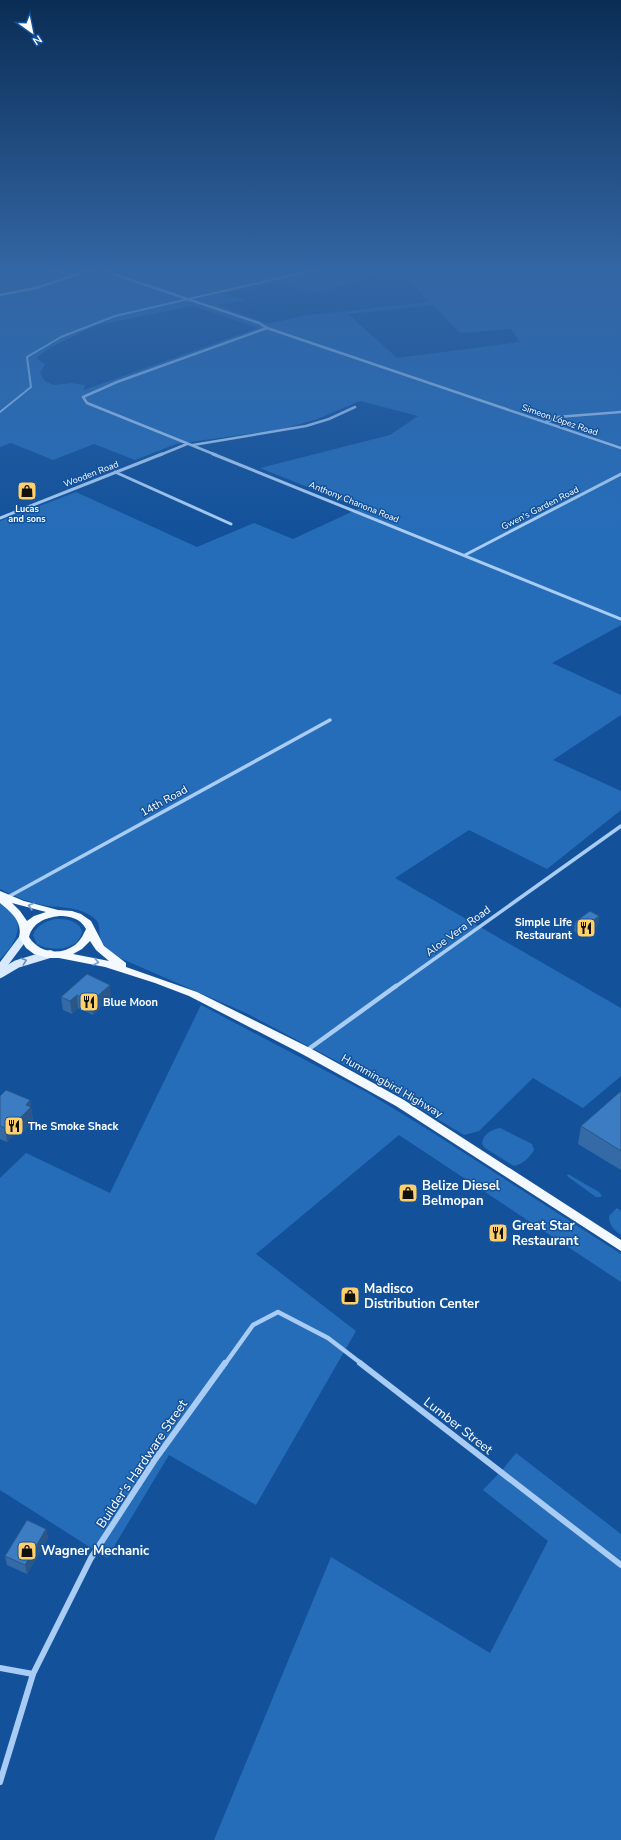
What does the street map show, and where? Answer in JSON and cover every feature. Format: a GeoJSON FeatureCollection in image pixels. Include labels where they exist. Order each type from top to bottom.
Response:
{"type":"FeatureCollection","features":[{"type":"Feature","properties":{"kind":"main road"},"geometry":{"type":"LineString","coordinates":[[0,974],[17,964],[54,954],[68,952],[81,946],[89,937],[90,930],[88,924],[82,918],[34,907],[3,897]]}},
{"type":"Feature","properties":{"kind":"main road"},"geometry":{"type":"LineString","coordinates":[[3,897],[21,917],[26,943],[32,949],[40,953],[54,954]]}},
{"type":"Feature","properties":{"kind":"main road"},"geometry":{"type":"LineString","coordinates":[[0,969],[29,925],[40,918],[54,913],[64,913]]}},
{"type":"Feature","properties":{"kind":"main road","name":"Hummingbird Highway"},"geometry":{"type":"LineString","coordinates":[[90,930],[95,941],[107,955],[136,972]]}},
{"type":"Feature","properties":{"kind":"main road","name":"Hummingbird Highway"},"geometry":{"type":"LineString","coordinates":[[54,954],[93,961],[136,972],[193,994],[306,1052],[400,1103],[621,1246]]}},
{"type":"Feature","properties":{"kind":"street","name":"Anthony Chanona Road"},"geometry":{"type":"LineString","coordinates":[[192,355],[117,382],[83,398],[87,402],[177,438],[187,444],[240,464],[621,620]]}},
{"type":"Feature","properties":{"kind":"street","name":"Simeon López Road"},"geometry":{"type":"LineString","coordinates":[[347,355],[621,448]]}},
{"type":"Feature","properties":{"kind":"street"},"geometry":{"type":"LineString","coordinates":[[192,446],[306,426],[329,419],[355,407]]}},
{"type":"Feature","properties":{"kind":"street"},"geometry":{"type":"LineString","coordinates":[[546,422],[557,417],[621,412]]}},
{"type":"Feature","properties":{"kind":"street","name":"Wooden Road"},"geometry":{"type":"LineString","coordinates":[[0,518],[187,444]]}},
{"type":"Feature","properties":{"kind":"street"},"geometry":{"type":"LineString","coordinates":[[116,472],[232,524]]}},
{"type":"Feature","properties":{"kind":"street","name":"Gwen's Garden Road"},"geometry":{"type":"LineString","coordinates":[[464,555],[621,474]]}},
{"type":"Feature","properties":{"kind":"street","name":"14th Road"},"geometry":{"type":"LineString","coordinates":[[3,897],[330,720]]}},
{"type":"Feature","properties":{"kind":"street","name":"Aloe Vera Road"},"geometry":{"type":"LineString","coordinates":[[306,1052],[621,826]]}},
{"type":"Feature","properties":{"kind":"street","name":"Lumber Street"},"geometry":{"type":"LineString","coordinates":[[278,1312],[328,1338],[621,1565]]}},
{"type":"Feature","properties":{"kind":"street","name":"Builder's Hardware Street"},"geometry":{"type":"LineString","coordinates":[[0,1782],[33,1674],[91,1558],[154,1461],[253,1326],[278,1312]]}},
{"type":"Feature","properties":{"kind":"street"},"geometry":{"type":"LineString","coordinates":[[0,1668],[33,1674]]}},
{"type":"Feature","properties":{"kind":"shaded area"},"geometry":{"type":"Polygon","coordinates":[[[0,355],[40,355],[36,358],[45,364],[40,373],[45,381],[54,385],[72,383],[85,385],[84,390],[183,355],[394,355],[397,358],[421,355],[621,355],[621,625],[552,663],[621,695],[621,715],[553,760],[621,791],[621,810],[547,869],[469,830],[395,878],[621,1008],[621,1076],[583,1108],[533,1078],[479,1131],[464,1135],[378,1083],[246,1013],[120,958],[110,951],[102,942],[97,920],[83,911],[72,908],[43,905],[0,889],[0,521],[76,492],[197,547],[254,523],[293,539],[360,508],[260,468],[390,435],[418,416],[360,401],[317,419],[283,429],[176,444],[135,460],[94,444],[53,460],[11,443],[0,447],[0,355]]]}},
{"type":"Feature","properties":{"kind":"shaded area"},"geometry":{"type":"Polygon","coordinates":[[[0,903],[9,909],[14,916],[18,930],[12,944],[0,959],[0,903]]]}},
{"type":"Feature","properties":{"kind":"shaded area"},"geometry":{"type":"Polygon","coordinates":[[[54,919],[70,920],[80,927],[82,931],[80,938],[76,943],[57,949],[43,947],[37,944],[33,935],[37,929],[47,921],[54,919]]]}},
{"type":"Feature","properties":{"kind":"shaded area"},"geometry":{"type":"Polygon","coordinates":[[[201,1005],[368,1093],[427,1129],[621,1254],[621,1282],[399,1135],[256,1254],[356,1331],[256,1505],[169,1455],[107,1558],[0,1490],[0,1178],[26,1153],[110,1193],[201,1005]]]}},
{"type":"Feature","properties":{"kind":"shaded area"},"geometry":{"type":"Polygon","coordinates":[[[500,1128],[532,1144],[534,1150],[523,1162],[514,1166],[485,1148],[482,1144],[488,1133],[500,1128]]]}},
{"type":"Feature","properties":{"kind":"shaded area"},"geometry":{"type":"Polygon","coordinates":[[[568,1174],[599,1192],[602,1196],[596,1197],[567,1176],[568,1174]]]}},
{"type":"Feature","properties":{"kind":"shaded area"},"geometry":{"type":"Polygon","coordinates":[[[617,1208],[621,1211],[621,1235],[612,1227],[609,1219],[609,1216],[617,1208]]]}},
{"type":"Feature","properties":{"kind":"shaded area"},"geometry":{"type":"Polygon","coordinates":[[[516,1453],[621,1534],[621,1840],[214,1840],[331,1557],[490,1653],[548,1541],[483,1490],[516,1453]]]}},
{"type":"Feature","properties":{"kind":"building"},"geometry":{"type":"Polygon","coordinates":[[[590,911],[599,916],[584,927],[575,922],[590,911]]]}},
{"type":"Feature","properties":{"kind":"building"},"geometry":{"type":"Polygon","coordinates":[[[87,974],[110,985],[91,1002],[77,995],[70,1001],[61,997],[87,974]]]}},
{"type":"Feature","properties":{"kind":"building"},"geometry":{"type":"Polygon","coordinates":[[[6,1090],[30,1100],[26,1105],[31,1107],[19,1119],[15,1118],[5,1128],[0,1126],[0,1096],[6,1090]]]}},
{"type":"Feature","properties":{"kind":"building"},"geometry":{"type":"Polygon","coordinates":[[[621,1091],[621,1151],[581,1126],[621,1091]]]}},
{"type":"Feature","properties":{"kind":"building"},"geometry":{"type":"Polygon","coordinates":[[[27,1520],[46,1529],[25,1565],[5,1556],[27,1520]]]}},
{"type":"Feature","properties":{"kind":"waterway"},"geometry":{"type":"LineString","coordinates":[[0,412],[31,387],[27,357],[31,355]]}},
{"type":"Feature","properties":{"kind":"place","name":"Lucas and sons"},"geometry":{"type":"Point","coordinates":[27,491]}},
{"type":"Feature","properties":{"kind":"place","name":"Simple Life Restaurant"},"geometry":{"type":"Point","coordinates":[586,928]}},
{"type":"Feature","properties":{"kind":"place","name":"Blue Moon"},"geometry":{"type":"Point","coordinates":[89,1002]}},
{"type":"Feature","properties":{"kind":"place","name":"The Smoke Shack"},"geometry":{"type":"Point","coordinates":[14,1126]}},
{"type":"Feature","properties":{"kind":"place","name":"Belize Diesel Belmopan"},"geometry":{"type":"Point","coordinates":[408,1193]}},
{"type":"Feature","properties":{"kind":"place","name":"Great Star Restaurant"},"geometry":{"type":"Point","coordinates":[498,1233]}},
{"type":"Feature","properties":{"kind":"place","name":"Madisco Distribution Center"},"geometry":{"type":"Point","coordinates":[350,1296]}},
{"type":"Feature","properties":{"kind":"place","name":"Wagner Mechanic"},"geometry":{"type":"Point","coordinates":[27,1551]}}]}
